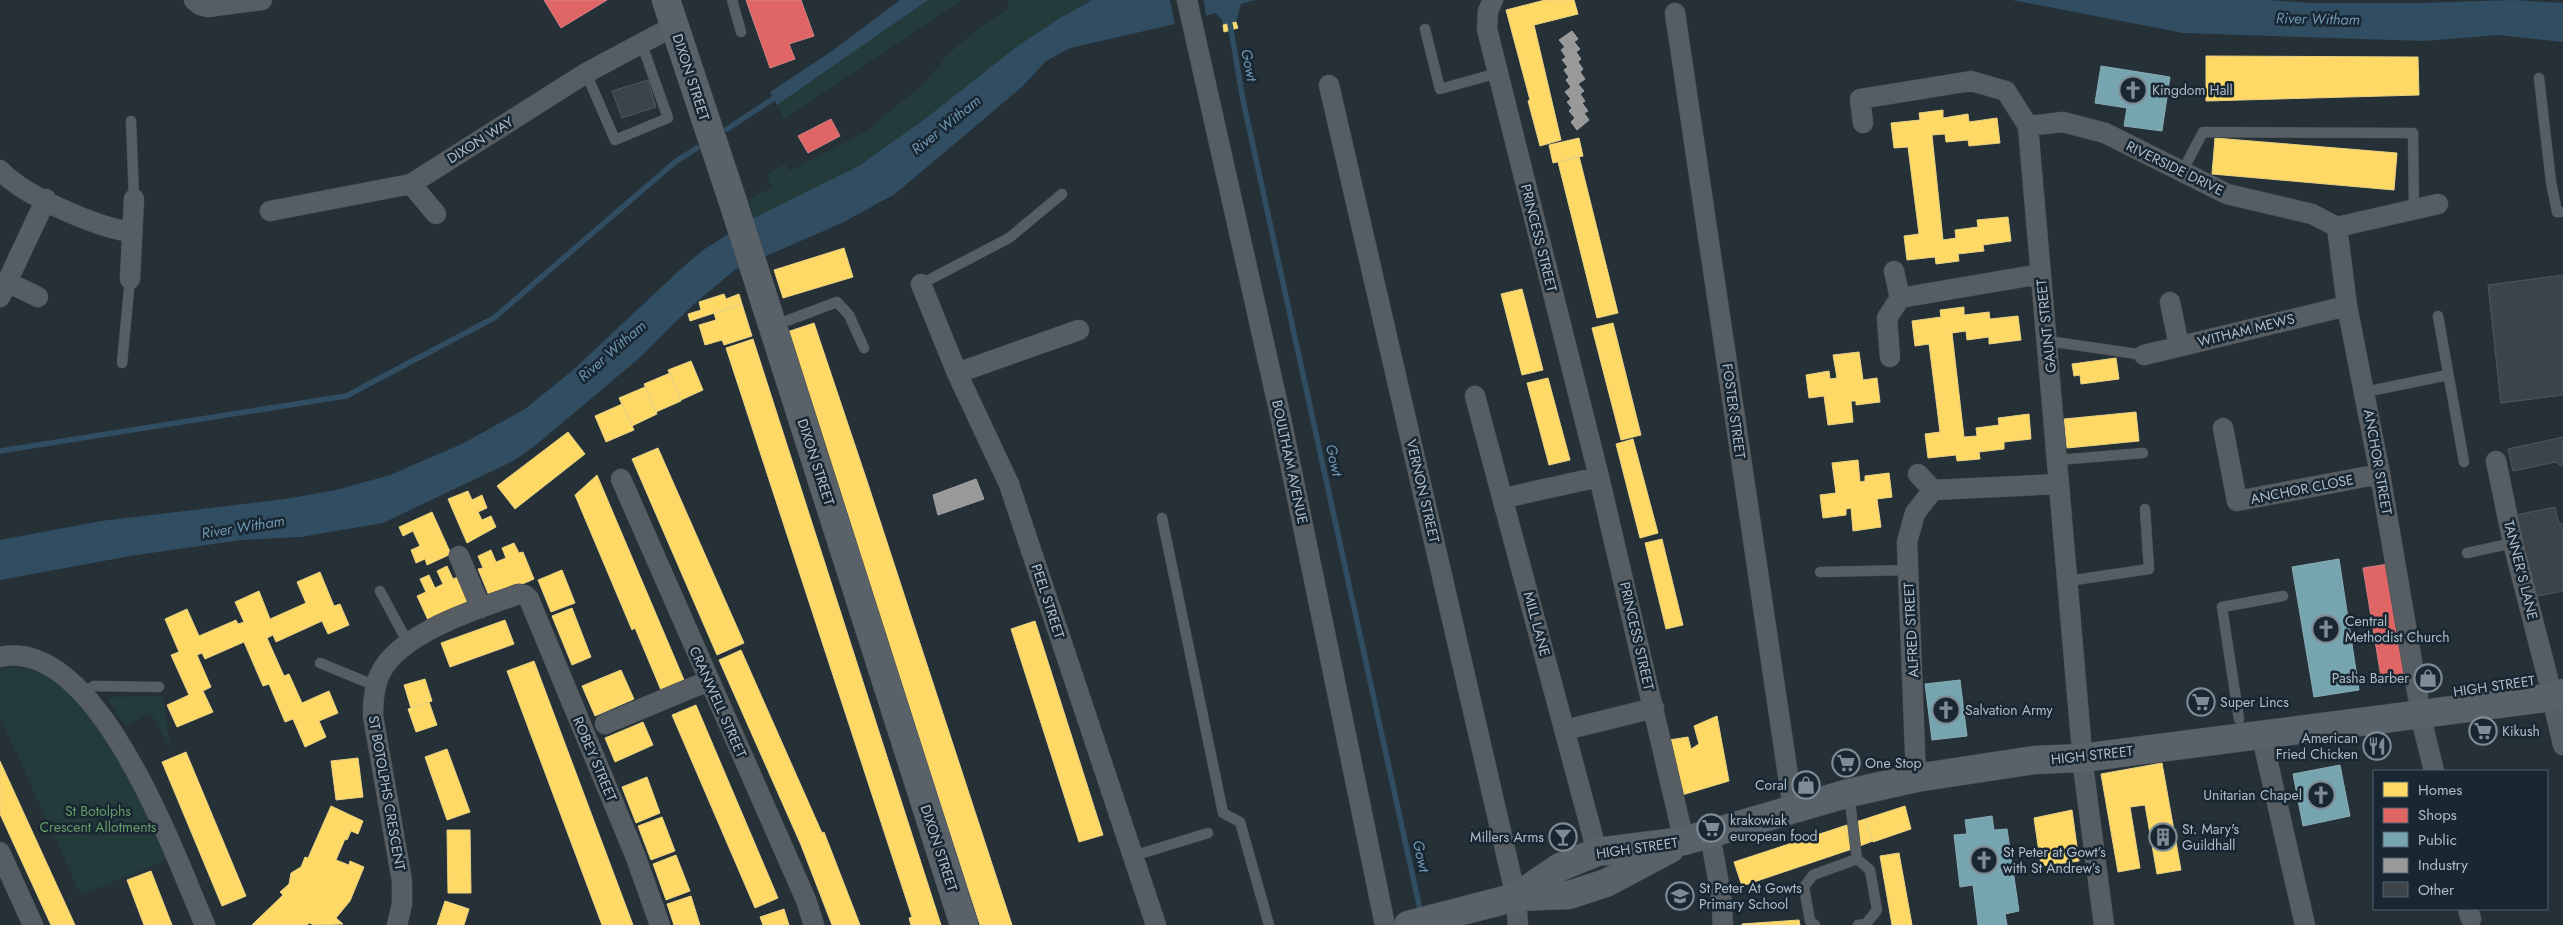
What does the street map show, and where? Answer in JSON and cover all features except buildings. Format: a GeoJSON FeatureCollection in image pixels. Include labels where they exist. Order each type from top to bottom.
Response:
{"type":"FeatureCollection","features":[{"type":"Feature","properties":{"kind":"street"},"geometry":{"type":"LineString","coordinates":[[194,0],[200,5],[208,7],[262,0]]}},
{"type":"Feature","properties":{"kind":"street","name":"DIXON STREET"},"geometry":{"type":"LineString","coordinates":[[666,0],[758,278],[964,925]]}},
{"type":"Feature","properties":{"kind":"street","name":"BOULTHAM AVENUE"},"geometry":{"type":"LineString","coordinates":[[1187,0],[1281,419],[1385,925]]}},
{"type":"Feature","properties":{"kind":"street","name":"PRINCESS STREET"},"geometry":{"type":"LineString","coordinates":[[1493,0],[1488,11],[1487,29],[1599,477],[1654,708],[1697,837],[1721,896],[1723,925]]}},
{"type":"Feature","properties":{"kind":"street","name":"FOSTER STREET"},"geometry":{"type":"LineString","coordinates":[[1675,13],[1793,809]]}},
{"type":"Feature","properties":{"kind":"street","name":"DIXON WAY"},"geometry":{"type":"LineString","coordinates":[[270,211],[411,184],[586,73],[674,26]]}},
{"type":"Feature","properties":{"kind":"street","name":"GAUNT STREET"},"geometry":{"type":"LineString","coordinates":[[1863,123],[1860,98],[1971,81],[2006,91],[2028,126],[2040,274],[2048,341],[2081,749],[2104,925]]}},
{"type":"Feature","properties":{"kind":"street","name":"VERNON STREET"},"geometry":{"type":"LineString","coordinates":[[1329,85],[1516,898],[1518,925]]}},
{"type":"Feature","properties":{"kind":"street","name":"RIVERSIDE DRIVE"},"geometry":{"type":"LineString","coordinates":[[2028,126],[2063,122],[2105,133],[2227,194],[2312,214],[2337,227]]}},
{"type":"Feature","properties":{"kind":"street"},"geometry":{"type":"LineString","coordinates":[[0,170],[16,184],[86,220],[111,229],[131,232]]}},
{"type":"Feature","properties":{"kind":"street"},"geometry":{"type":"LineString","coordinates":[[411,184],[436,214]]}},
{"type":"Feature","properties":{"kind":"street"},"geometry":{"type":"LineString","coordinates":[[38,298],[3,290],[46,199]]}},
{"type":"Feature","properties":{"kind":"street"},"geometry":{"type":"LineString","coordinates":[[130,279],[134,199]]}},
{"type":"Feature","properties":{"kind":"street"},"geometry":{"type":"LineString","coordinates":[[2337,227],[2438,204]]}},
{"type":"Feature","properties":{"kind":"street","name":"ANCHOR STREET"},"geometry":{"type":"LineString","coordinates":[[2337,227],[2347,306],[2380,474],[2419,706],[2434,770]]}},
{"type":"Feature","properties":{"kind":"street"},"geometry":{"type":"LineString","coordinates":[[1890,357],[1887,318],[1900,298],[1894,272]]}},
{"type":"Feature","properties":{"kind":"street"},"geometry":{"type":"LineString","coordinates":[[1900,298],[2040,274]]}},
{"type":"Feature","properties":{"kind":"street","name":"PEEL STREET"},"geometry":{"type":"LineString","coordinates":[[920,284],[957,373],[1009,484],[1156,925]]}},
{"type":"Feature","properties":{"kind":"street"},"geometry":{"type":"LineString","coordinates":[[2170,302],[2179,346]]}},
{"type":"Feature","properties":{"kind":"street","name":"WITHAM MEWS"},"geometry":{"type":"LineString","coordinates":[[2144,355],[2347,306]]}},
{"type":"Feature","properties":{"kind":"street"},"geometry":{"type":"LineString","coordinates":[[957,373],[1079,330]]}},
{"type":"Feature","properties":{"kind":"street","name":"MILL LANE"},"geometry":{"type":"LineString","coordinates":[[1476,396],[1597,852]]}},
{"type":"Feature","properties":{"kind":"street","name":"ANCHOR CLOSE"},"geometry":{"type":"LineString","coordinates":[[2223,428],[2237,501],[2380,474]]}},
{"type":"Feature","properties":{"kind":"street","name":"TANNER'S LANE"},"geometry":{"type":"LineString","coordinates":[[2496,461],[2513,543],[2557,687],[2563,745]]}},
{"type":"Feature","properties":{"kind":"street"},"geometry":{"type":"LineString","coordinates":[[1918,474],[1933,490],[2059,484]]}},
{"type":"Feature","properties":{"kind":"street"},"geometry":{"type":"LineString","coordinates":[[1504,498],[1599,477]]}},
{"type":"Feature","properties":{"kind":"street","name":"CRANWELL STREET"},"geometry":{"type":"LineString","coordinates":[[621,479],[708,681],[806,900],[814,925]]}},
{"type":"Feature","properties":{"kind":"street","name":"ALFRED STREET"},"geometry":{"type":"LineString","coordinates":[[1916,778],[1907,542],[1915,513],[1933,490]]}},
{"type":"Feature","properties":{"kind":"street"},"geometry":{"type":"LineString","coordinates":[[459,556],[481,608]]}},
{"type":"Feature","properties":{"kind":"street","name":"ST BOTOLPHS CRESCENT"},"geometry":{"type":"LineString","coordinates":[[396,925],[402,904],[402,881],[373,716],[376,686],[381,671],[408,643],[462,615],[519,594],[525,595]]}},
{"type":"Feature","properties":{"kind":"street","name":"ROBEY STREET"},"geometry":{"type":"LineString","coordinates":[[525,595],[529,599],[635,854],[660,925]]}},
{"type":"Feature","properties":{"kind":"street"},"geometry":{"type":"LineString","coordinates":[[0,657],[27,657],[45,663],[60,672],[100,714],[137,771],[149,794],[205,925]]}},
{"type":"Feature","properties":{"kind":"street"},"geometry":{"type":"LineString","coordinates":[[606,724],[708,681]]}},
{"type":"Feature","properties":{"kind":"street","name":"HIGH STREET"},"geometry":{"type":"LineString","coordinates":[[1516,898],[1560,867],[1597,852],[1697,837],[1849,793],[1916,778],[2034,760],[2081,749],[2557,687]]}},
{"type":"Feature","properties":{"kind":"street","name":"PRINCESS STREET"},"geometry":{"type":"LineString","coordinates":[[1565,730],[1654,708]]}},
{"type":"Feature","properties":{"kind":"street"},"geometry":{"type":"LineString","coordinates":[[2250,726],[2305,925]]}},
{"type":"Feature","properties":{"kind":"street","name":"HIGH STREET"},"geometry":{"type":"LineString","coordinates":[[1516,898],[1569,895],[1606,883],[1697,837]]}},
{"type":"Feature","properties":{"kind":"street"},"geometry":{"type":"LineString","coordinates":[[0,852],[33,925]]}},
{"type":"Feature","properties":{"kind":"street"},"geometry":{"type":"LineString","coordinates":[[1408,925],[1516,898]]}},
{"type":"Feature","properties":{"kind":"lane"},"geometry":{"type":"LineString","coordinates":[[732,0],[741,32]]}},
{"type":"Feature","properties":{"kind":"lane"},"geometry":{"type":"LineString","coordinates":[[1425,28],[1440,89],[1498,73]]}},
{"type":"Feature","properties":{"kind":"lane"},"geometry":{"type":"LineString","coordinates":[[586,73],[615,140],[668,118],[641,42]]}},
{"type":"Feature","properties":{"kind":"lane"},"geometry":{"type":"LineString","coordinates":[[2539,78],[2551,182],[2557,212],[2563,212]]}},
{"type":"Feature","properties":{"kind":"lane"},"geometry":{"type":"LineString","coordinates":[[132,121],[134,199]]}},
{"type":"Feature","properties":{"kind":"lane"},"geometry":{"type":"LineString","coordinates":[[2182,172],[2203,132],[2413,133],[2414,209]]}},
{"type":"Feature","properties":{"kind":"lane"},"geometry":{"type":"LineString","coordinates":[[920,284],[1009,238],[1062,194]]}},
{"type":"Feature","properties":{"kind":"lane"},"geometry":{"type":"LineString","coordinates":[[122,364],[130,279]]}},
{"type":"Feature","properties":{"kind":"lane"},"geometry":{"type":"LineString","coordinates":[[772,326],[837,302],[850,315],[864,348]]}},
{"type":"Feature","properties":{"kind":"lane"},"geometry":{"type":"LineString","coordinates":[[2438,316],[2464,462]]}},
{"type":"Feature","properties":{"kind":"lane"},"geometry":{"type":"LineString","coordinates":[[2048,341],[2144,355]]}},
{"type":"Feature","properties":{"kind":"lane"},"geometry":{"type":"LineString","coordinates":[[2365,392],[2448,375]]}},
{"type":"Feature","properties":{"kind":"lane"},"geometry":{"type":"LineString","coordinates":[[2058,460],[2143,452]]}},
{"type":"Feature","properties":{"kind":"lane"},"geometry":{"type":"LineString","coordinates":[[2068,581],[2149,569],[2145,509]]}},
{"type":"Feature","properties":{"kind":"lane"},"geometry":{"type":"LineString","coordinates":[[1162,518],[1223,813],[1240,822],[1269,925]]}},
{"type":"Feature","properties":{"kind":"lane"},"geometry":{"type":"LineString","coordinates":[[2467,553],[2513,543]]}},
{"type":"Feature","properties":{"kind":"lane"},"geometry":{"type":"LineString","coordinates":[[1820,572],[1908,570]]}},
{"type":"Feature","properties":{"kind":"lane"},"geometry":{"type":"LineString","coordinates":[[380,592],[408,643]]}},
{"type":"Feature","properties":{"kind":"lane"},"geometry":{"type":"LineString","coordinates":[[2250,726],[2222,607],[2283,596]]}},
{"type":"Feature","properties":{"kind":"lane"},"geometry":{"type":"LineString","coordinates":[[320,663],[376,686]]}},
{"type":"Feature","properties":{"kind":"lane"},"geometry":{"type":"LineString","coordinates":[[82,693],[94,686],[159,687]]}},
{"type":"Feature","properties":{"kind":"lane"},"geometry":{"type":"LineString","coordinates":[[1849,793],[1857,859],[1870,870],[1877,910],[1866,924],[1858,925]]}},
{"type":"Feature","properties":{"kind":"lane"},"geometry":{"type":"LineString","coordinates":[[1133,856],[1208,833]]}},
{"type":"Feature","properties":{"kind":"lane"},"geometry":{"type":"LineString","coordinates":[[1815,925],[1810,921],[1804,888],[1813,874],[1857,859]]}},
{"type":"Feature","properties":{"kind":"green space"},"geometry":{"type":"Polygon","coordinates":[[[928,0],[962,0],[784,119],[777,105],[928,0]]]}},
{"type":"Feature","properties":{"kind":"green space"},"geometry":{"type":"Polygon","coordinates":[[[1007,0],[1092,0],[1065,15],[1014,50],[917,127],[876,156],[825,185],[754,218],[749,199],[772,188],[767,175],[785,164],[789,171],[865,132],[922,85],[948,55],[972,33],[1009,8],[1007,0]]]}},
{"type":"Feature","properties":{"kind":"green space","name":"St Botolphs Crescent Allotments"},"geometry":{"type":"Polygon","coordinates":[[[8,667],[35,671],[58,683],[79,702],[98,725],[116,752],[131,780],[167,860],[81,895],[0,717],[0,668],[8,667]]]}},
{"type":"Feature","properties":{"kind":"green space"},"geometry":{"type":"Polygon","coordinates":[[[163,696],[170,745],[168,746],[151,713],[126,726],[108,700],[112,697],[163,696]]]}},
{"type":"Feature","properties":{"kind":"water"},"geometry":{"type":"Polygon","coordinates":[[[900,0],[928,0],[777,105],[770,92],[832,51],[900,0]]]}},
{"type":"Feature","properties":{"kind":"water","name":"River Witham"},"geometry":{"type":"Polygon","coordinates":[[[1092,0],[1170,0],[1175,24],[1070,48],[1046,61],[1022,87],[895,194],[842,223],[736,269],[693,305],[637,360],[536,445],[515,460],[383,523],[301,537],[241,540],[130,556],[0,580],[0,540],[101,521],[285,499],[336,490],[390,475],[464,443],[525,409],[573,370],[685,265],[706,248],[754,218],[859,166],[925,119],[1015,48],[1060,18],[1092,0]]]}},
{"type":"Feature","properties":{"kind":"water"},"geometry":{"type":"Polygon","coordinates":[[[1204,0],[1255,0],[1241,4],[1236,22],[1223,25],[1222,19],[1215,13],[1206,16],[1204,0]]]}},
{"type":"Feature","properties":{"kind":"water","name":"River Witham"},"geometry":{"type":"Polygon","coordinates":[[[2012,0],[2266,0],[2311,3],[2420,3],[2513,0],[2563,3],[2563,42],[2499,35],[2424,41],[2183,33],[2012,0]]]}},
{"type":"Feature","properties":{"kind":"waterway","name":"Gowt"},"geometry":{"type":"LineString","coordinates":[[1230,24],[1243,100],[1421,914]]}},
{"type":"Feature","properties":{"kind":"waterway"},"geometry":{"type":"LineString","coordinates":[[727,129],[779,95]]}},
{"type":"Feature","properties":{"kind":"waterway"},"geometry":{"type":"LineString","coordinates":[[0,451],[346,396],[494,318],[675,162],[697,148]]}},
{"type":"Feature","properties":{"kind":"place","name":"Kingdom Hall"},"geometry":{"type":"Point","coordinates":[2133,90]}},
{"type":"Feature","properties":{"kind":"place","name":"Central Methodist Church"},"geometry":{"type":"Point","coordinates":[2326,629]}},
{"type":"Feature","properties":{"kind":"place","name":"Pasha Barber"},"geometry":{"type":"Point","coordinates":[2428,678]}},
{"type":"Feature","properties":{"kind":"place","name":"Super Lincs"},"geometry":{"type":"Point","coordinates":[2201,702]}},
{"type":"Feature","properties":{"kind":"place","name":"Salvation Army"},"geometry":{"type":"Point","coordinates":[1946,710]}},
{"type":"Feature","properties":{"kind":"place","name":"Kikush"},"geometry":{"type":"Point","coordinates":[2483,731]}},
{"type":"Feature","properties":{"kind":"place","name":"American Fried Chicken"},"geometry":{"type":"Point","coordinates":[2377,746]}},
{"type":"Feature","properties":{"kind":"place","name":"One Stop"},"geometry":{"type":"Point","coordinates":[1846,763]}},
{"type":"Feature","properties":{"kind":"place","name":"Coral"},"geometry":{"type":"Point","coordinates":[1806,785]}},
{"type":"Feature","properties":{"kind":"place","name":"Unitarian Chapel"},"geometry":{"type":"Point","coordinates":[2321,795]}},
{"type":"Feature","properties":{"kind":"place","name":"krakowiak european food"},"geometry":{"type":"Point","coordinates":[1711,828]}},
{"type":"Feature","properties":{"kind":"place","name":"Millers Arms"},"geometry":{"type":"Point","coordinates":[1563,837]}},
{"type":"Feature","properties":{"kind":"place","name":"St. Mary's Guildhall"},"geometry":{"type":"Point","coordinates":[2163,837]}},
{"type":"Feature","properties":{"kind":"place","name":"St Peter at Gowt’s with St Andrew’s"},"geometry":{"type":"Point","coordinates":[1984,860]}},
{"type":"Feature","properties":{"kind":"place","name":"St Peter At Gowts Primary School"},"geometry":{"type":"Point","coordinates":[1680,896]}}]}
